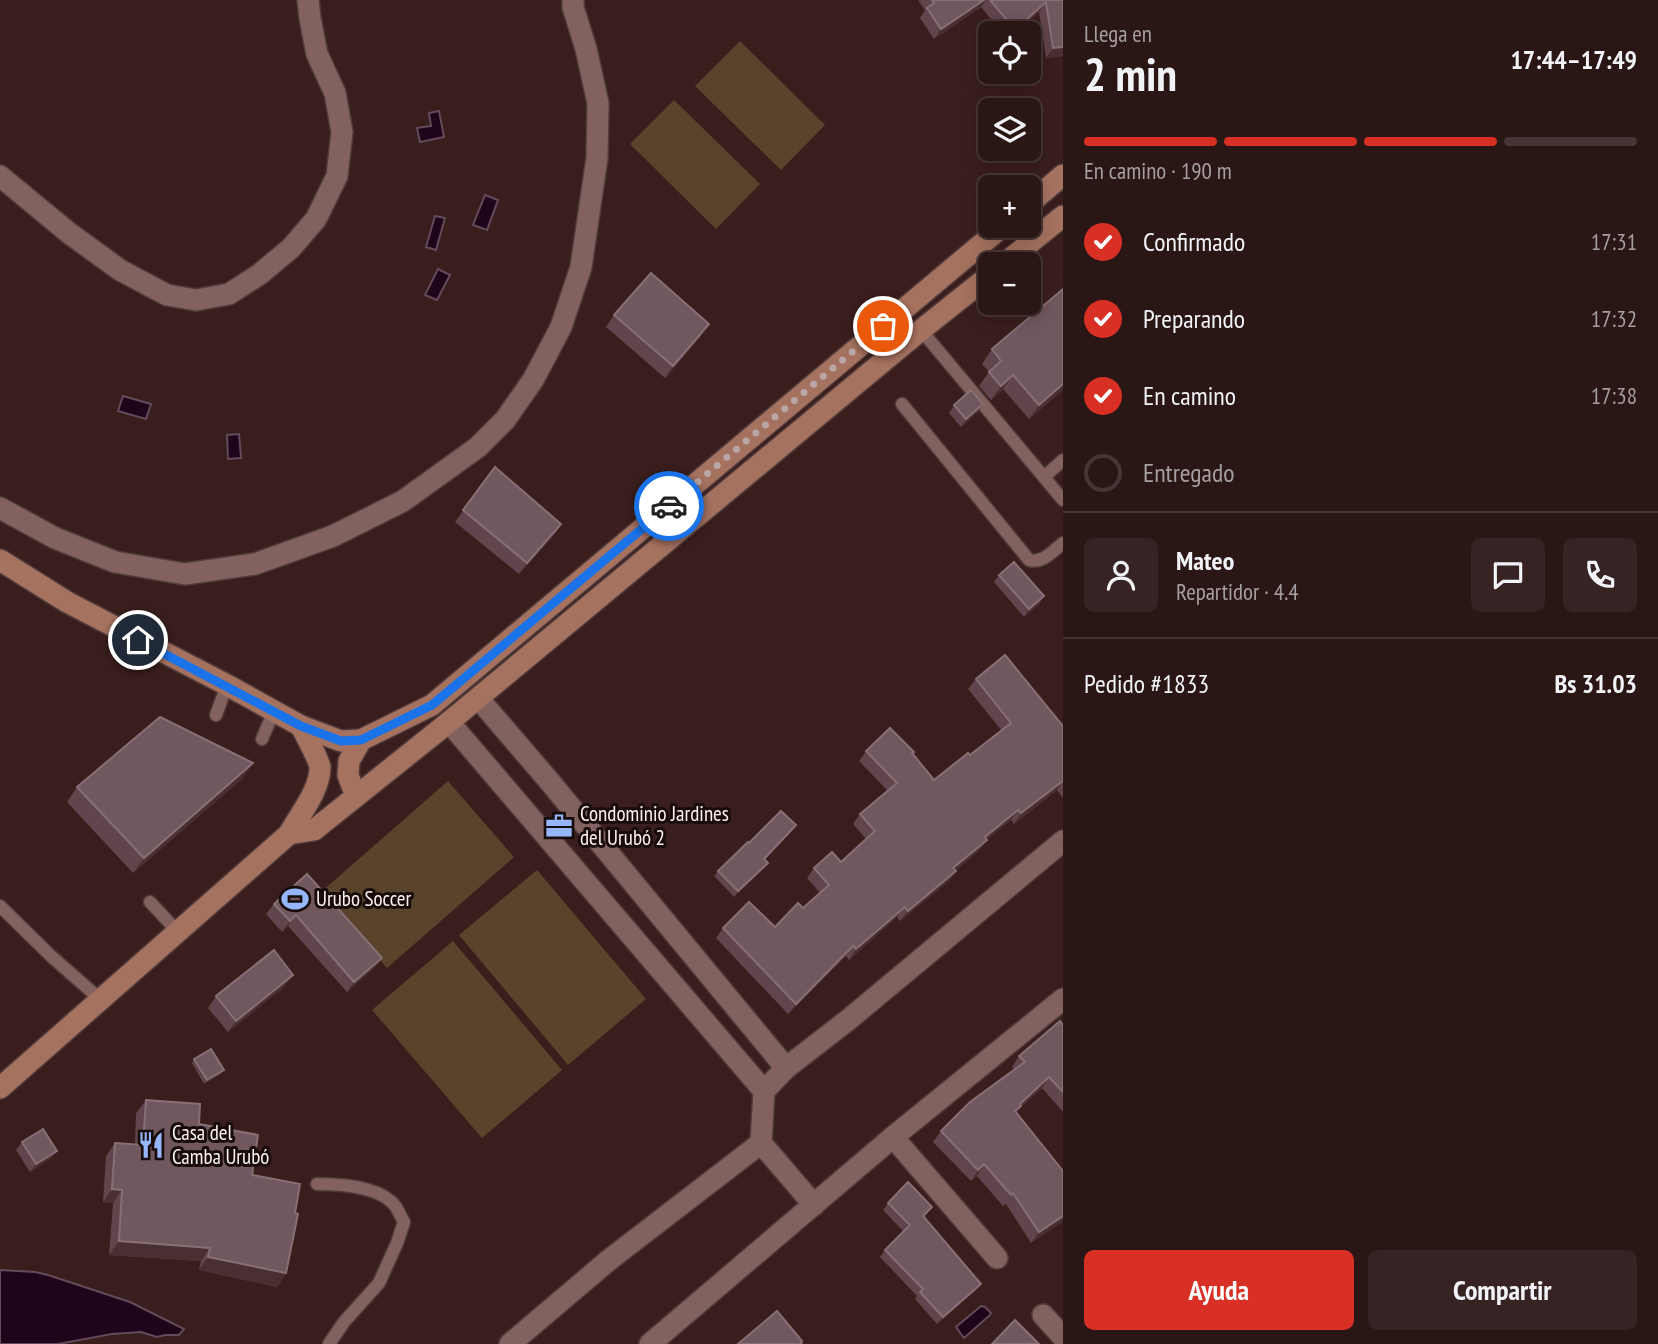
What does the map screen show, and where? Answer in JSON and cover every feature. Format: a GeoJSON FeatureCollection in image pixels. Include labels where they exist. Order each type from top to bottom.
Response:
{"type":"FeatureCollection","features":[{"type":"Feature","properties":{"kind":"main road"},"geometry":{"type":"LineString","coordinates":[[1041,194],[1063,175]]}},
{"type":"Feature","properties":{"kind":"main road"},"geometry":{"type":"LineString","coordinates":[[1019,252],[1062,220]]}},
{"type":"Feature","properties":{"kind":"main road"},"geometry":{"type":"LineString","coordinates":[[0,560],[67,602],[301,726],[341,741],[361,740],[432,705],[989,238]]}},
{"type":"Feature","properties":{"kind":"main road"},"geometry":{"type":"LineString","coordinates":[[289,834],[314,831],[978,285]]}},
{"type":"Feature","properties":{"kind":"main road"},"geometry":{"type":"LineString","coordinates":[[0,1088],[289,834],[310,801],[320,765],[301,726]]}},
{"type":"Feature","properties":{"kind":"main road"},"geometry":{"type":"LineString","coordinates":[[358,794],[348,775],[349,761],[361,740]]}},
{"type":"Feature","properties":{"kind":"street"},"geometry":{"type":"LineString","coordinates":[[0,176],[69,233],[120,270],[167,295],[196,300],[229,294],[260,274],[291,248],[316,219],[337,176],[342,131],[335,93],[317,54],[308,0]]}},
{"type":"Feature","properties":{"kind":"street"},"geometry":{"type":"LineString","coordinates":[[0,508],[55,538],[115,562],[185,574],[255,564],[333,536],[403,501],[478,447],[505,420],[533,380],[561,327],[581,267],[597,158],[598,103],[573,0]]}},
{"type":"Feature","properties":{"kind":"street"},"geometry":{"type":"LineString","coordinates":[[478,698],[786,1068]]}},
{"type":"Feature","properties":{"kind":"street"},"geometry":{"type":"LineString","coordinates":[[449,722],[764,1091]]}},
{"type":"Feature","properties":{"kind":"street"},"geometry":{"type":"LineString","coordinates":[[814,1205],[761,1143],[764,1091],[786,1068],[848,1020],[1063,841]]}},
{"type":"Feature","properties":{"kind":"street"},"geometry":{"type":"LineString","coordinates":[[650,1344],[893,1137],[1063,999]]}},
{"type":"Feature","properties":{"kind":"street"},"geometry":{"type":"LineString","coordinates":[[893,1137],[997,1258]]}},
{"type":"Feature","properties":{"kind":"street"},"geometry":{"type":"LineString","coordinates":[[510,1344],[609,1260],[761,1143]]}},
{"type":"Feature","properties":{"kind":"street"},"geometry":{"type":"LineString","coordinates":[[1043,1315],[1063,1338]]}},
{"type":"Feature","properties":{"kind":"lane"},"geometry":{"type":"LineString","coordinates":[[921,330],[1063,500]]}},
{"type":"Feature","properties":{"kind":"lane"},"geometry":{"type":"LineString","coordinates":[[902,404],[1029,560],[1035,562],[1042,559],[1063,543]]}},
{"type":"Feature","properties":{"kind":"lane"},"geometry":{"type":"LineString","coordinates":[[1044,477],[1063,460]]}},
{"type":"Feature","properties":{"kind":"lane"},"geometry":{"type":"LineString","coordinates":[[216,715],[227,685]]}},
{"type":"Feature","properties":{"kind":"lane"},"geometry":{"type":"LineString","coordinates":[[262,739],[274,711]]}},
{"type":"Feature","properties":{"kind":"lane"},"geometry":{"type":"LineString","coordinates":[[150,902],[178,932]]}},
{"type":"Feature","properties":{"kind":"lane"},"geometry":{"type":"LineString","coordinates":[[0,906],[101,1000]]}},
{"type":"Feature","properties":{"kind":"lane"},"geometry":{"type":"LineString","coordinates":[[317,1184],[335,1184],[376,1191],[394,1205],[404,1222],[379,1283],[344,1322],[329,1344]]}},
{"type":"Feature","properties":{"kind":"shaded area"},"geometry":{"type":"Polygon","coordinates":[[[740,41],[825,125],[781,170],[695,86],[740,41]]]}},
{"type":"Feature","properties":{"kind":"shaded area"},"geometry":{"type":"Polygon","coordinates":[[[674,100],[760,184],[716,229],[630,144],[674,100]]]}},
{"type":"Feature","properties":{"kind":"shaded area"},"geometry":{"type":"Polygon","coordinates":[[[439,111],[444,137],[420,142],[417,128],[431,126],[429,113],[439,111]]]}},
{"type":"Feature","properties":{"kind":"shaded area"},"geometry":{"type":"Polygon","coordinates":[[[485,195],[498,200],[487,230],[473,225],[485,195]]]}},
{"type":"Feature","properties":{"kind":"shaded area"},"geometry":{"type":"Polygon","coordinates":[[[435,216],[445,218],[436,250],[426,247],[435,216]]]}},
{"type":"Feature","properties":{"kind":"shaded area"},"geometry":{"type":"Polygon","coordinates":[[[438,269],[450,275],[437,300],[425,295],[438,269]]]}},
{"type":"Feature","properties":{"kind":"shaded area"},"geometry":{"type":"Polygon","coordinates":[[[123,396],[151,404],[146,419],[118,411],[123,396]]]}},
{"type":"Feature","properties":{"kind":"shaded area"},"geometry":{"type":"Polygon","coordinates":[[[239,434],[241,458],[228,459],[227,435],[239,434]]]}},
{"type":"Feature","properties":{"kind":"shaded area"},"geometry":{"type":"Polygon","coordinates":[[[448,781],[514,857],[387,968],[321,892],[448,781]]]}},
{"type":"Feature","properties":{"kind":"shaded area"},"geometry":{"type":"Polygon","coordinates":[[[537,870],[646,999],[568,1065],[459,935],[537,870]]]}},
{"type":"Feature","properties":{"kind":"shaded area"},"geometry":{"type":"Polygon","coordinates":[[[453,941],[562,1070],[482,1138],[372,1010],[453,941]]]}},
{"type":"Feature","properties":{"kind":"shaded area"},"geometry":{"type":"Polygon","coordinates":[[[0,1270],[48,1275],[130,1302],[184,1329],[179,1335],[157,1337],[141,1332],[112,1334],[58,1344],[0,1344],[0,1270]]]}},
{"type":"Feature","properties":{"kind":"shaded area"},"geometry":{"type":"Polygon","coordinates":[[[981,1306],[991,1313],[990,1315],[964,1338],[956,1327],[981,1306]]]}},
{"type":"Feature","properties":{"kind":"building"},"geometry":{"type":"Polygon","coordinates":[[[932,0],[984,0],[941,29],[927,8],[934,3],[932,0]]]}},
{"type":"Feature","properties":{"kind":"building"},"geometry":{"type":"Polygon","coordinates":[[[990,0],[1063,0],[1063,47],[1053,48],[1046,2],[1025,21],[1008,21],[990,0]]]}},
{"type":"Feature","properties":{"kind":"building"},"geometry":{"type":"Polygon","coordinates":[[[651,273],[709,324],[673,366],[614,315],[651,273]]]}},
{"type":"Feature","properties":{"kind":"building"},"geometry":{"type":"Polygon","coordinates":[[[1063,289],[1063,384],[1039,405],[1013,375],[1001,386],[989,372],[1001,361],[992,349],[1032,315],[1041,315],[1041,308],[1063,289]]]}},
{"type":"Feature","properties":{"kind":"building"},"geometry":{"type":"Polygon","coordinates":[[[971,390],[983,404],[966,419],[954,405],[971,390]]]}},
{"type":"Feature","properties":{"kind":"building"},"geometry":{"type":"Polygon","coordinates":[[[495,467],[561,524],[527,563],[463,510],[495,467]]]}},
{"type":"Feature","properties":{"kind":"building"},"geometry":{"type":"Polygon","coordinates":[[[1014,562],[1044,596],[1029,609],[999,575],[1014,562]]]}},
{"type":"Feature","properties":{"kind":"building"},"geometry":{"type":"Polygon","coordinates":[[[1005,655],[1063,726],[1063,781],[1021,813],[1018,810],[985,837],[987,840],[953,868],[956,871],[908,911],[905,907],[856,949],[853,946],[796,1004],[723,928],[749,902],[775,927],[798,903],[803,908],[829,885],[814,868],[832,852],[841,862],[875,831],[860,814],[897,783],[866,751],[890,728],[914,752],[912,753],[934,780],[1011,723],[976,679],[1005,655]]]}},
{"type":"Feature","properties":{"kind":"building"},"geometry":{"type":"Polygon","coordinates":[[[160,717],[253,763],[144,858],[77,787],[160,717]]]}},
{"type":"Feature","properties":{"kind":"building"},"geometry":{"type":"Polygon","coordinates":[[[781,811],[796,825],[764,859],[768,863],[738,891],[718,871],[781,811]]]}},
{"type":"Feature","properties":{"kind":"building"},"geometry":{"type":"Polygon","coordinates":[[[307,874],[382,958],[354,982],[296,915],[290,921],[274,904],[307,874]]]}},
{"type":"Feature","properties":{"kind":"building"},"geometry":{"type":"Polygon","coordinates":[[[274,950],[293,975],[236,1021],[216,996],[274,950]]]}},
{"type":"Feature","properties":{"kind":"building"},"geometry":{"type":"Polygon","coordinates":[[[1060,1021],[1063,1025],[1063,1092],[1049,1077],[1015,1111],[1063,1171],[1063,1216],[1039,1232],[1013,1193],[1011,1195],[984,1164],[978,1170],[941,1131],[970,1102],[1025,1062],[1019,1056],[1060,1021]]]}},
{"type":"Feature","properties":{"kind":"building"},"geometry":{"type":"Polygon","coordinates":[[[211,1049],[224,1070],[207,1080],[194,1059],[211,1049]]]}},
{"type":"Feature","properties":{"kind":"building"},"geometry":{"type":"Polygon","coordinates":[[[146,1100],[200,1104],[199,1124],[258,1135],[252,1175],[300,1184],[295,1213],[298,1214],[286,1273],[208,1257],[210,1248],[119,1241],[122,1190],[112,1189],[115,1143],[143,1145],[146,1100]]]}},
{"type":"Feature","properties":{"kind":"building"},"geometry":{"type":"Polygon","coordinates":[[[43,1129],[57,1151],[36,1164],[22,1142],[43,1129]]]}},
{"type":"Feature","properties":{"kind":"building"},"geometry":{"type":"Polygon","coordinates":[[[908,1182],[932,1207],[923,1216],[981,1284],[943,1317],[920,1292],[923,1289],[885,1250],[910,1225],[888,1203],[908,1182]]]}},
{"type":"Feature","properties":{"kind":"building"},"geometry":{"type":"Polygon","coordinates":[[[777,1311],[802,1344],[738,1344],[777,1311]]]}},
{"type":"Feature","properties":{"kind":"building"},"geometry":{"type":"Polygon","coordinates":[[[1015,1320],[1039,1344],[992,1344],[1015,1320]]]}},
{"type":"Feature","properties":{"kind":"way so far"},"geometry":{"type":"LineString","coordinates":[[669,506],[883,326]]}},
{"type":"Feature","properties":{"kind":"place","name":"Condominio Jardines del Urubó 2"},"geometry":{"type":"Point","coordinates":[559,826]}},
{"type":"Feature","properties":{"kind":"place","name":"Urubo Soccer"},"geometry":{"type":"Point","coordinates":[295,899]}},
{"type":"Feature","properties":{"kind":"place","name":"Casa del Camba Urubó"},"geometry":{"type":"Point","coordinates":[151,1145]}},
{"type":"Feature","properties":{"kind":"route"},"geometry":{"type":"LineString","coordinates":[[138,640],[301,726],[341,741],[361,740],[432,705],[669,506]]}}]}
